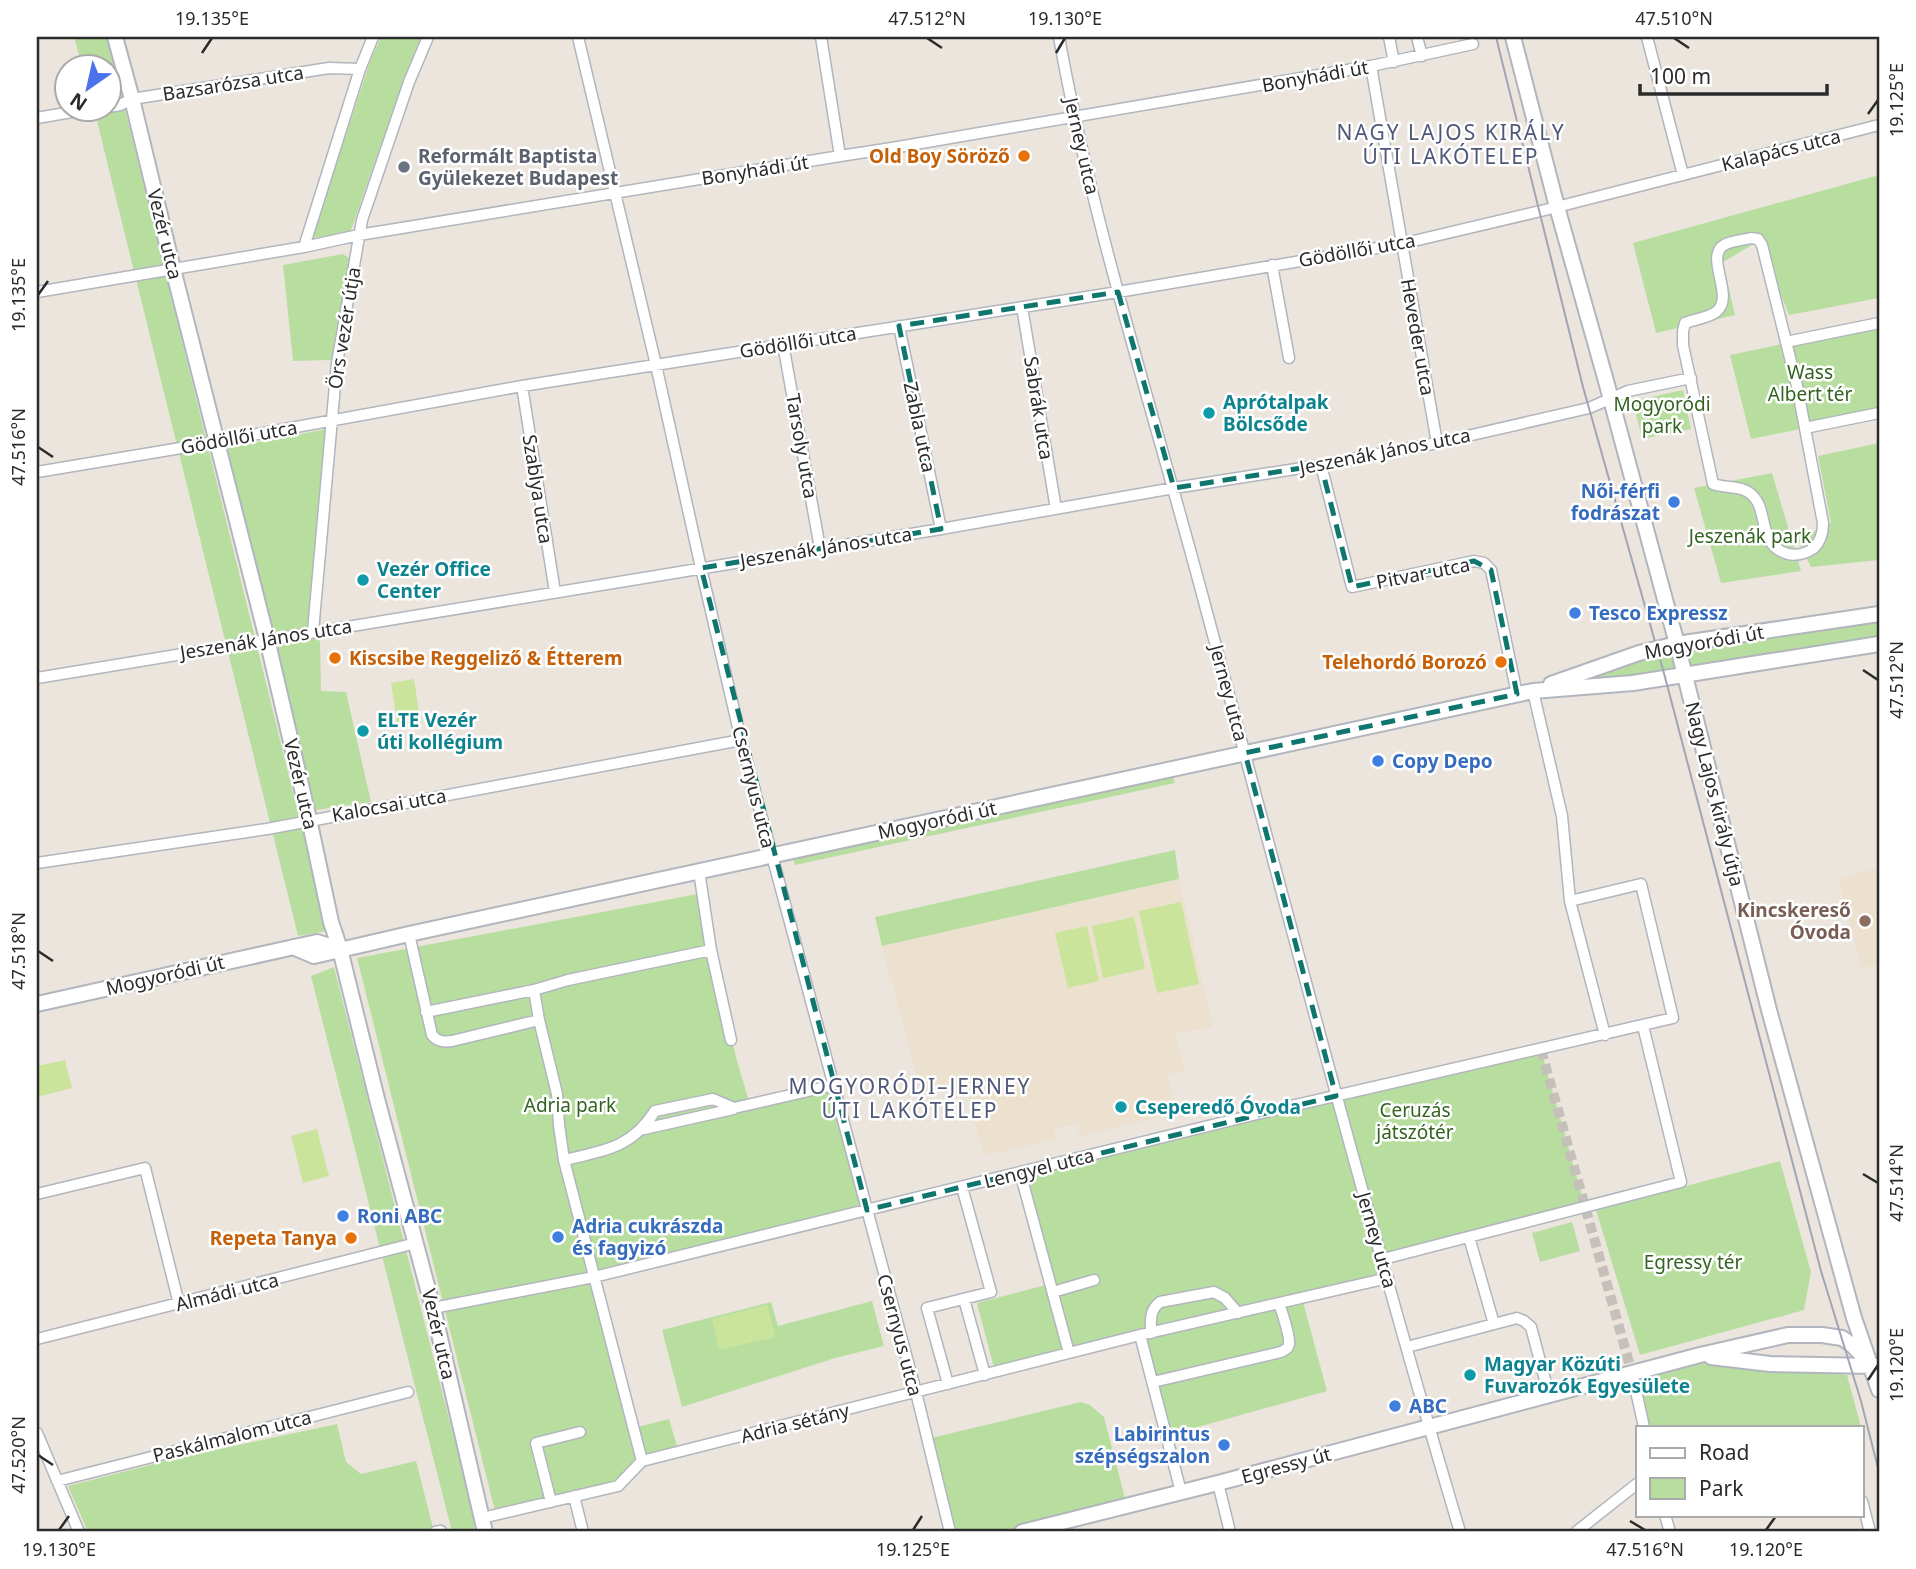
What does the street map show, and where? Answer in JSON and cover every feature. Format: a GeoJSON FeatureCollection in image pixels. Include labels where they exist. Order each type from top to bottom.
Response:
{"type":"FeatureCollection","features":[{"type":"Feature","properties":{"kind":"street","name":"Vezér utca"},"geometry":{"type":"LineString","coordinates":[[115,37],[267,639],[331,922],[433,1308],[483,1525]]}},
{"type":"Feature","properties":{"kind":"street"},"geometry":{"type":"LineString","coordinates":[[304,247],[360,69],[373,37]]}},
{"type":"Feature","properties":{"kind":"street","name":"Örs vezér útja"},"geometry":{"type":"LineString","coordinates":[[313,631],[337,363],[362,219],[428,37]]}},
{"type":"Feature","properties":{"kind":"street","name":"Csernyus utca"},"geometry":{"type":"LineString","coordinates":[[578,37],[741,740],[916,1392],[950,1532]]}},
{"type":"Feature","properties":{"kind":"street"},"geometry":{"type":"LineString","coordinates":[[821,37],[840,156]]}},
{"type":"Feature","properties":{"kind":"street","name":"Jerney utca"},"geometry":{"type":"LineString","coordinates":[[1059,37],[1074,117],[1118,292],[1174,488],[1336,1096],[1461,1532]]}},
{"type":"Feature","properties":{"kind":"street"},"geometry":{"type":"LineString","coordinates":[[1389,37],[1394,62]]}},
{"type":"Feature","properties":{"kind":"street"},"geometry":{"type":"LineString","coordinates":[[1417,37],[1422,56]]}},
{"type":"Feature","properties":{"kind":"street","name":"Nagy Lajos király útja"},"geometry":{"type":"LineString","coordinates":[[1513,37],[1685,674],[1772,1021],[1854,1318],[1876,1366],[1879,1390]]}},
{"type":"Feature","properties":{"kind":"street"},"geometry":{"type":"LineString","coordinates":[[1647,37],[1682,175]]}},
{"type":"Feature","properties":{"kind":"street","name":"Bonyhádi út"},"geometry":{"type":"LineString","coordinates":[[37,292],[304,247],[359,235],[1371,66],[1474,44]]}},
{"type":"Feature","properties":{"kind":"street","name":"Heveder utca"},"geometry":{"type":"LineString","coordinates":[[1371,66],[1437,443]]}},
{"type":"Feature","properties":{"kind":"street","name":"Bazsarózsa utca"},"geometry":{"type":"LineString","coordinates":[[122,105],[132,99],[329,68],[360,69]]}},
{"type":"Feature","properties":{"kind":"street","name":"Kalapács utca"},"geometry":{"type":"LineString","coordinates":[[1557,207],[1879,125]]}},
{"type":"Feature","properties":{"kind":"street","name":"Gödöllői utca"},"geometry":{"type":"LineString","coordinates":[[37,472],[522,386],[1118,292],[1401,244],[1557,207]]}},
{"type":"Feature","properties":{"kind":"street"},"geometry":{"type":"LineString","coordinates":[[1751,238],[1758,239],[1762,245],[1786,342],[1823,523],[1820,539],[1814,547],[1796,555],[1786,553],[1768,539],[1756,498],[1744,489],[1713,484],[1683,345],[1683,331],[1685,323],[1715,313],[1722,304],[1717,258],[1718,251],[1724,245],[1751,238]]}},
{"type":"Feature","properties":{"kind":"street"},"geometry":{"type":"LineString","coordinates":[[1272,265],[1289,358]]}},
{"type":"Feature","properties":{"kind":"street","name":"Sabrák utca"},"geometry":{"type":"LineString","coordinates":[[1023,307],[1056,509]]}},
{"type":"Feature","properties":{"kind":"street"},"geometry":{"type":"LineString","coordinates":[[1786,342],[1879,323]]}},
{"type":"Feature","properties":{"kind":"street","name":"Zabla utca"},"geometry":{"type":"LineString","coordinates":[[899,326],[941,529]]}},
{"type":"Feature","properties":{"kind":"street","name":"Tarsoly utca"},"geometry":{"type":"LineString","coordinates":[[783,344],[820,548]]}},
{"type":"Feature","properties":{"kind":"street"},"geometry":{"type":"LineString","coordinates":[[1611,399],[1628,391],[1691,378]]}},
{"type":"Feature","properties":{"kind":"street","name":"Szablya utca"},"geometry":{"type":"LineString","coordinates":[[522,386],[555,592]]}},
{"type":"Feature","properties":{"kind":"street","name":"Jeszenák János utca"},"geometry":{"type":"LineString","coordinates":[[37,678],[1321,465],[1437,443],[1596,407],[1611,399]]}},
{"type":"Feature","properties":{"kind":"street"},"geometry":{"type":"LineString","coordinates":[[1805,428],[1879,413]]}},
{"type":"Feature","properties":{"kind":"street","name":"Pitvar utca"},"geometry":{"type":"LineString","coordinates":[[1321,465],[1352,587],[1474,561],[1484,563],[1491,570],[1517,694]]}},
{"type":"Feature","properties":{"kind":"street","name":"Mogyoródi út"},"geometry":{"type":"LineString","coordinates":[[1533,691],[1639,653],[1677,644],[1879,614]]}},
{"type":"Feature","properties":{"kind":"street","name":"Mogyoródi út"},"geometry":{"type":"LineString","coordinates":[[37,1004],[317,942],[340,949],[1517,694],[1633,682],[1879,644]]}},
{"type":"Feature","properties":{"kind":"street"},"geometry":{"type":"LineString","coordinates":[[1533,691],[1562,816],[1570,901],[1605,1035]]}},
{"type":"Feature","properties":{"kind":"street","name":"Kalocsai utca"},"geometry":{"type":"LineString","coordinates":[[37,863],[267,829],[741,740]]}},
{"type":"Feature","properties":{"kind":"street"},"geometry":{"type":"LineString","coordinates":[[699,872],[711,950],[731,1040]]}},
{"type":"Feature","properties":{"kind":"street"},"geometry":{"type":"LineString","coordinates":[[1383,1259],[1681,1182],[1643,1026],[1673,1018],[1640,884],[1570,901]]}},
{"type":"Feature","properties":{"kind":"street"},"geometry":{"type":"LineString","coordinates":[[409,934],[432,1035],[442,1042],[539,1020]]}},
{"type":"Feature","properties":{"kind":"street"},"geometry":{"type":"LineString","coordinates":[[426,1012],[711,950]]}},
{"type":"Feature","properties":{"kind":"street"},"geometry":{"type":"LineString","coordinates":[[483,1525],[551,1502],[618,1486],[642,1461],[564,1160],[558,1094],[534,989]]}},
{"type":"Feature","properties":{"kind":"street","name":"Lengyel utca"},"geometry":{"type":"LineString","coordinates":[[433,1308],[594,1277],[1336,1096],[1643,1026]]}},
{"type":"Feature","properties":{"kind":"street"},"geometry":{"type":"LineString","coordinates":[[564,1160],[611,1149],[644,1129],[655,1111],[713,1099],[734,1108],[834,1085]]}},
{"type":"Feature","properties":{"kind":"street"},"geometry":{"type":"LineString","coordinates":[[37,1194],[145,1168],[179,1304]]}},
{"type":"Feature","properties":{"kind":"street"},"geometry":{"type":"LineString","coordinates":[[1020,1172],[1069,1353]]}},
{"type":"Feature","properties":{"kind":"street"},"geometry":{"type":"LineString","coordinates":[[947,1384],[927,1308],[991,1292],[962,1187]]}},
{"type":"Feature","properties":{"kind":"street"},"geometry":{"type":"LineString","coordinates":[[1469,1237],[1494,1324]]}},
{"type":"Feature","properties":{"kind":"street","name":"Almádi utca"},"geometry":{"type":"LineString","coordinates":[[37,1339],[416,1244]]}},
{"type":"Feature","properties":{"kind":"street","name":"Adria sétány"},"geometry":{"type":"LineString","coordinates":[[642,1461],[1146,1334],[1388,1278]]}},
{"type":"Feature","properties":{"kind":"street"},"geometry":{"type":"LineString","coordinates":[[1053,1292],[1094,1280]]}},
{"type":"Feature","properties":{"kind":"street"},"geometry":{"type":"LineString","coordinates":[[1181,1492],[1153,1382],[1146,1334],[1153,1308],[1160,1303],[1214,1292],[1225,1298],[1237,1313]]}},
{"type":"Feature","properties":{"kind":"street"},"geometry":{"type":"LineString","coordinates":[[964,1299],[985,1375]]}},
{"type":"Feature","properties":{"kind":"street"},"geometry":{"type":"LineString","coordinates":[[1153,1382],[1287,1349],[1288,1337],[1279,1303]]}},
{"type":"Feature","properties":{"kind":"street"},"geometry":{"type":"LineString","coordinates":[[1407,1348],[1517,1318],[1531,1327],[1549,1395]]}},
{"type":"Feature","properties":{"kind":"street","name":"Egressy út"},"geometry":{"type":"LineString","coordinates":[[1022,1532],[1700,1355],[1764,1341],[1802,1334],[1842,1338],[1876,1366]]}},
{"type":"Feature","properties":{"kind":"street"},"geometry":{"type":"LineString","coordinates":[[1764,1341],[1756,1347],[1755,1353],[1760,1360],[1770,1364]]}},
{"type":"Feature","properties":{"kind":"street","name":"Egressy út"},"geometry":{"type":"LineString","coordinates":[[1700,1355],[1770,1364],[1876,1366]]}},
{"type":"Feature","properties":{"kind":"street"},"geometry":{"type":"LineString","coordinates":[[1632,1373],[1644,1426]]}},
{"type":"Feature","properties":{"kind":"street","name":"Paskálmalom utca"},"geometry":{"type":"LineString","coordinates":[[57,1481],[408,1392]]}},
{"type":"Feature","properties":{"kind":"street"},"geometry":{"type":"LineString","coordinates":[[551,1502],[536,1443],[580,1432]]}},
{"type":"Feature","properties":{"kind":"street"},"geometry":{"type":"LineString","coordinates":[[37,1433],[79,1532]]}},
{"type":"Feature","properties":{"kind":"street"},"geometry":{"type":"LineString","coordinates":[[1218,1483],[1230,1532]]}},
{"type":"Feature","properties":{"kind":"street"},"geometry":{"type":"LineString","coordinates":[[1576,1532],[1636,1485]]}},
{"type":"Feature","properties":{"kind":"street"},"geometry":{"type":"LineString","coordinates":[[1625,1493],[1636,1492]]}},
{"type":"Feature","properties":{"kind":"street"},"geometry":{"type":"LineString","coordinates":[[574,1496],[583,1532]]}},
{"type":"Feature","properties":{"kind":"street"},"geometry":{"type":"LineString","coordinates":[[1864,1509],[1870,1532]]}},
{"type":"Feature","properties":{"kind":"highlighted area"},"geometry":{"type":"Polygon","coordinates":[[[1118,292],[1174,488],[1321,465],[1352,587],[1474,561],[1491,570],[1517,694],[1245,753],[1336,1096],[867,1210],[701,568],[941,529],[899,326],[1118,292]]]}},
{"type":"Feature","properties":{"kind":"shaded area","name":"Kincskereső Óvoda"},"geometry":{"type":"Polygon","coordinates":[[[1879,867],[1879,964],[1862,968],[1838,879],[1879,867]]]}},
{"type":"Feature","properties":{"kind":"shaded area"},"geometry":{"type":"Polygon","coordinates":[[[1179,879],[1213,1027],[1176,1034],[1185,1070],[1167,1075],[1176,1113],[1080,1136],[1077,1124],[1054,1129],[1056,1139],[983,1156],[966,1086],[922,1096],[882,946],[1179,879]]]}},
{"type":"Feature","properties":{"kind":"green space"},"geometry":{"type":"Polygon","coordinates":[[[74,37],[106,37],[111,52],[78,52],[74,37]]]}},
{"type":"Feature","properties":{"kind":"green space"},"geometry":{"type":"Polygon","coordinates":[[[381,37],[421,37],[350,233],[312,238],[371,59],[381,37]]]}},
{"type":"Feature","properties":{"kind":"green space"},"geometry":{"type":"Polygon","coordinates":[[[122,97],[327,931],[298,936],[97,122],[122,122],[122,97]]]}},
{"type":"Feature","properties":{"kind":"green space"},"geometry":{"type":"Polygon","coordinates":[[[1879,175],[1879,298],[1789,315],[1759,241],[1723,262],[1735,315],[1656,333],[1633,243],[1879,175]]]}},
{"type":"Feature","properties":{"kind":"green space"},"geometry":{"type":"Polygon","coordinates":[[[343,254],[349,258],[349,263],[331,360],[293,361],[283,265],[343,254]]]}},
{"type":"Feature","properties":{"kind":"green space","name":"Wass Albert tér"},"geometry":{"type":"Polygon","coordinates":[[[1879,324],[1879,413],[1751,439],[1730,355],[1879,324]]]}},
{"type":"Feature","properties":{"kind":"green space","name":"Mogyoródi park"},"geometry":{"type":"Polygon","coordinates":[[[1683,390],[1691,429],[1642,439],[1633,401],[1683,390]]]}},
{"type":"Feature","properties":{"kind":"green space"},"geometry":{"type":"Polygon","coordinates":[[[327,429],[320,640],[321,691],[346,692],[371,802],[316,810],[221,449],[327,429]]]}},
{"type":"Feature","properties":{"kind":"green space"},"geometry":{"type":"Polygon","coordinates":[[[1879,443],[1879,560],[1811,567],[1798,540],[1831,523],[1818,456],[1879,443]]]}},
{"type":"Feature","properties":{"kind":"green space","name":"Jeszenák park"},"geometry":{"type":"Polygon","coordinates":[[[1772,473],[1801,571],[1721,583],[1694,488],[1772,473]]]}},
{"type":"Feature","properties":{"kind":"green space"},"geometry":{"type":"Polygon","coordinates":[[[1879,614],[1879,644],[1533,691],[1639,653],[1879,614]]]}},
{"type":"Feature","properties":{"kind":"green space"},"geometry":{"type":"Polygon","coordinates":[[[414,679],[421,725],[398,729],[391,683],[414,679]]]}},
{"type":"Feature","properties":{"kind":"green space"},"geometry":{"type":"Polygon","coordinates":[[[1172,773],[1175,783],[795,865],[792,854],[1172,773]]]}},
{"type":"Feature","properties":{"kind":"green space"},"geometry":{"type":"Polygon","coordinates":[[[1175,850],[1179,879],[882,946],[875,917],[1175,850]]]}},
{"type":"Feature","properties":{"kind":"green space","name":"Adria park"},"geometry":{"type":"Polygon","coordinates":[[[703,893],[722,1000],[750,1104],[834,1085],[867,1210],[594,1277],[633,1428],[669,1419],[679,1453],[642,1461],[618,1486],[496,1515],[357,958],[703,893]]]}},
{"type":"Feature","properties":{"kind":"green space"},"geometry":{"type":"Polygon","coordinates":[[[1181,902],[1199,984],[1157,993],[1139,911],[1181,902]]]}},
{"type":"Feature","properties":{"kind":"green space"},"geometry":{"type":"Polygon","coordinates":[[[1134,917],[1145,969],[1103,978],[1092,926],[1134,917]]]}},
{"type":"Feature","properties":{"kind":"green space"},"geometry":{"type":"Polygon","coordinates":[[[1087,926],[1099,981],[1068,988],[1055,933],[1087,926]]]}},
{"type":"Feature","properties":{"kind":"green space"},"geometry":{"type":"Polygon","coordinates":[[[334,967],[474,1517],[474,1532],[452,1532],[311,976],[334,967]]]}},
{"type":"Feature","properties":{"kind":"green space","name":"Ceruzás játszótér"},"geometry":{"type":"Polygon","coordinates":[[[1541,1050],[1585,1206],[1383,1259],[1388,1278],[1302,1298],[1327,1391],[1166,1436],[1141,1336],[995,1372],[977,1303],[1050,1284],[1020,1172],[1541,1050]]]}},
{"type":"Feature","properties":{"kind":"green space"},"geometry":{"type":"Polygon","coordinates":[[[65,1060],[72,1088],[37,1097],[37,1066],[65,1060]]]}},
{"type":"Feature","properties":{"kind":"green space"},"geometry":{"type":"Polygon","coordinates":[[[317,1129],[329,1176],[303,1183],[291,1136],[317,1129]]]}},
{"type":"Feature","properties":{"kind":"green space","name":"Egressy tér"},"geometry":{"type":"Polygon","coordinates":[[[1780,1161],[1811,1272],[1804,1310],[1640,1355],[1596,1210],[1780,1161]]]}},
{"type":"Feature","properties":{"kind":"green space"},"geometry":{"type":"Polygon","coordinates":[[[1572,1222],[1580,1251],[1540,1262],[1532,1233],[1572,1222]]]}},
{"type":"Feature","properties":{"kind":"green space"},"geometry":{"type":"Polygon","coordinates":[[[872,1301],[884,1346],[835,1358],[682,1407],[662,1330],[771,1302],[778,1326],[872,1301]]]}},
{"type":"Feature","properties":{"kind":"green space"},"geometry":{"type":"Polygon","coordinates":[[[767,1305],[775,1337],[719,1350],[712,1319],[767,1305]]]}},
{"type":"Feature","properties":{"kind":"green space"},"geometry":{"type":"Polygon","coordinates":[[[1706,1363],[1847,1375],[1861,1426],[1641,1426],[1629,1382],[1706,1363]]]}},
{"type":"Feature","properties":{"kind":"green space"},"geometry":{"type":"Polygon","coordinates":[[[1081,1402],[1090,1405],[1104,1417],[1127,1506],[1022,1532],[950,1532],[927,1439],[1081,1402]]]}},
{"type":"Feature","properties":{"kind":"green space"},"geometry":{"type":"Polygon","coordinates":[[[337,1424],[346,1462],[361,1474],[416,1461],[434,1532],[88,1532],[68,1486],[173,1459],[337,1424]]]}},
{"type":"Feature","properties":{"kind":"tunnel"},"geometry":{"type":"LineString","coordinates":[[1541,1050],[1632,1373]]}},
{"type":"Feature","properties":{"kind":"tram line"},"geometry":{"type":"LineString","coordinates":[[1496,37],[1583,387],[1665,677],[1821,1271],[1861,1401],[1879,1472]]}},
{"type":"Feature","properties":{"kind":"place","name":"Old Boy Söröző"},"geometry":{"type":"Point","coordinates":[1024,156]}},
{"type":"Feature","properties":{"kind":"place","name":"Reformált Baptista Gyülekezet Budapest"},"geometry":{"type":"Point","coordinates":[404,167]}},
{"type":"Feature","properties":{"kind":"place","name":"Aprótalpak Bölcsőde"},"geometry":{"type":"Point","coordinates":[1209,413]}},
{"type":"Feature","properties":{"kind":"place","name":"Női-férfi fodrászat"},"geometry":{"type":"Point","coordinates":[1674,502]}},
{"type":"Feature","properties":{"kind":"place","name":"Vezér Office Center"},"geometry":{"type":"Point","coordinates":[363,580]}},
{"type":"Feature","properties":{"kind":"place","name":"Tesco Expressz"},"geometry":{"type":"Point","coordinates":[1575,613]}},
{"type":"Feature","properties":{"kind":"place","name":"Kiscsibe Reggeliző & Étterem"},"geometry":{"type":"Point","coordinates":[335,658]}},
{"type":"Feature","properties":{"kind":"place","name":"Telehordó Borozó"},"geometry":{"type":"Point","coordinates":[1501,662]}},
{"type":"Feature","properties":{"kind":"place","name":"ELTE Vezér úti kollégium"},"geometry":{"type":"Point","coordinates":[363,731]}},
{"type":"Feature","properties":{"kind":"place","name":"Copy Depo"},"geometry":{"type":"Point","coordinates":[1378,761]}},
{"type":"Feature","properties":{"kind":"place","name":"Kincskereső Óvoda"},"geometry":{"type":"Point","coordinates":[1865,921]}},
{"type":"Feature","properties":{"kind":"place","name":"Cseperedő Óvoda"},"geometry":{"type":"Point","coordinates":[1121,1107]}},
{"type":"Feature","properties":{"kind":"place","name":"Roni ABC"},"geometry":{"type":"Point","coordinates":[343,1216]}},
{"type":"Feature","properties":{"kind":"place","name":"Adria cukrászda és fagyizó"},"geometry":{"type":"Point","coordinates":[558,1237]}},
{"type":"Feature","properties":{"kind":"place","name":"Repeta Tanya"},"geometry":{"type":"Point","coordinates":[351,1238]}},
{"type":"Feature","properties":{"kind":"place","name":"Magyar Közúti Fuvarozók Egyesülete"},"geometry":{"type":"Point","coordinates":[1470,1375]}},
{"type":"Feature","properties":{"kind":"place","name":"ABC"},"geometry":{"type":"Point","coordinates":[1395,1406]}},
{"type":"Feature","properties":{"kind":"place","name":"Labirintus szépségszalon"},"geometry":{"type":"Point","coordinates":[1224,1445]}},
{"type":"Feature","properties":{"kind":"district","name":"NAGY LAJOS KIRÁLY ÚTI LAKÓTELEP"},"geometry":{"type":"Point","coordinates":[1451,144]}},
{"type":"Feature","properties":{"kind":"district","name":"MOGYORÓDI–JERNEY ÚTI LAKÓTELEP"},"geometry":{"type":"Point","coordinates":[910,1098]}}]}
